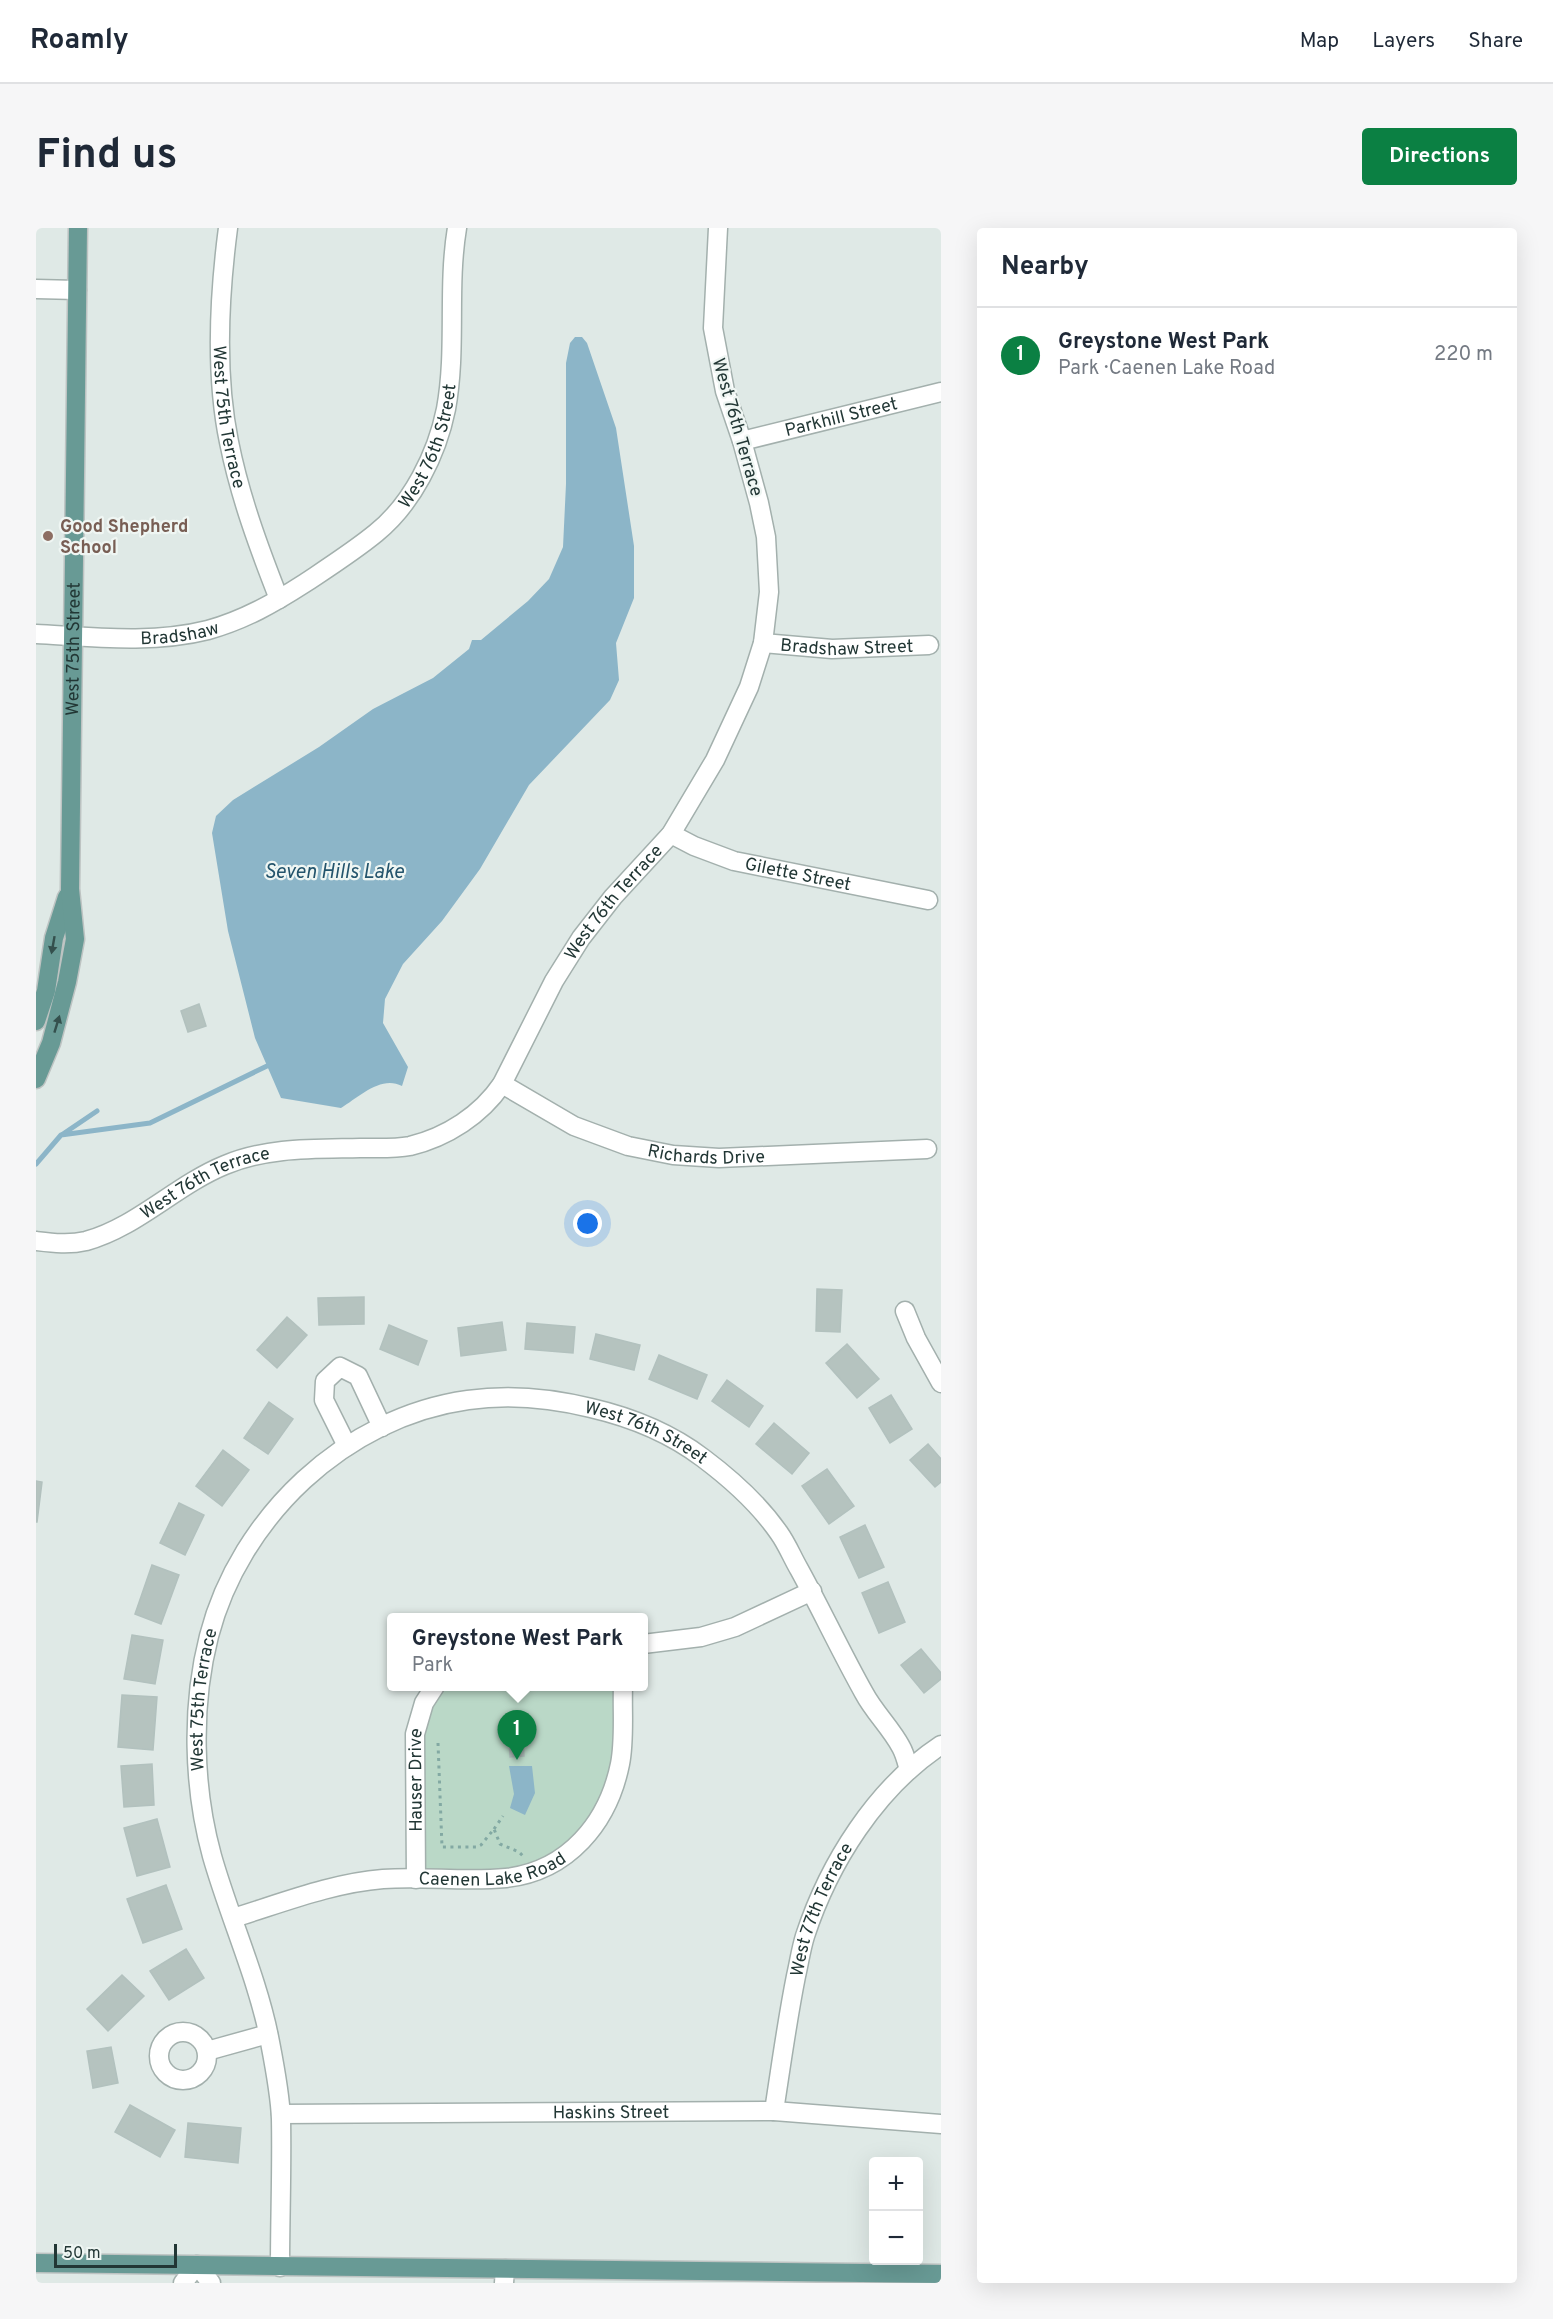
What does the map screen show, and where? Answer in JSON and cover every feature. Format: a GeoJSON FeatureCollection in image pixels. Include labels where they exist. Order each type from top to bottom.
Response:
{"type":"FeatureCollection","features":[{"type":"Feature","properties":{"kind":"main road","name":"West 75th Street"},"geometry":{"type":"LineString","coordinates":[[36,1078],[51,1042],[68,982],[75,939],[70,889],[78,228]]}},
{"type":"Feature","properties":{"kind":"main road","name":"West 75th Street"},"geometry":{"type":"LineString","coordinates":[[36,1021],[46,991],[54,938],[70,889]]}},
{"type":"Feature","properties":{"kind":"main road"},"geometry":{"type":"LineString","coordinates":[[36,2263],[280,2267],[468,2276],[819,2278],[941,2274]]}},
{"type":"Feature","properties":{"kind":"street","name":"West 75th Terrace"},"geometry":{"type":"LineString","coordinates":[[228,228],[221,317],[222,395],[228,441],[244,503],[279,599]]}},
{"type":"Feature","properties":{"kind":"street","name":"West 76th Street"},"geometry":{"type":"LineString","coordinates":[[279,599],[328,568],[377,532],[396,513],[415,487],[434,450],[446,408],[450,378],[452,255],[457,228]]}},
{"type":"Feature","properties":{"kind":"street","name":"West 76th Terrace"},"geometry":{"type":"LineString","coordinates":[[36,1241],[62,1244],[84,1241],[108,1233],[204,1174],[228,1163],[259,1154],[293,1149],[409,1146],[446,1134],[493,1097],[502,1084],[554,981],[581,938],[613,897],[671,834],[715,760],[748,687],[763,643],[769,592],[766,537],[759,503],[742,441],[725,392],[712,328],[718,228]]}},
{"type":"Feature","properties":{"kind":"street"},"geometry":{"type":"LineString","coordinates":[[36,290],[77,290]]}},
{"type":"Feature","properties":{"kind":"street","name":"Parkhill Street"},"geometry":{"type":"LineString","coordinates":[[742,441],[941,392]]}},
{"type":"Feature","properties":{"kind":"street","name":"Bradshaw"},"geometry":{"type":"LineString","coordinates":[[36,634],[144,638],[176,636],[207,630],[241,619],[279,599]]}},
{"type":"Feature","properties":{"kind":"street","name":"Bradshaw Street"},"geometry":{"type":"LineString","coordinates":[[763,643],[832,649],[929,645]]}},
{"type":"Feature","properties":{"kind":"street","name":"Gilette Street"},"geometry":{"type":"LineString","coordinates":[[671,834],[694,846],[734,861],[928,900]]}},
{"type":"Feature","properties":{"kind":"street","name":"Richards Drive"},"geometry":{"type":"LineString","coordinates":[[502,1084],[574,1126],[628,1146],[673,1155],[719,1158],[927,1149]]}},
{"type":"Feature","properties":{"kind":"street"},"geometry":{"type":"LineString","coordinates":[[905,1311],[921,1348],[941,1383]]}},
{"type":"Feature","properties":{"kind":"street"},"geometry":{"type":"LineString","coordinates":[[347,1446],[324,1400],[324,1381],[340,1367],[358,1376],[382,1426]]}},
{"type":"Feature","properties":{"kind":"street","name":"West 76th Street"},"geometry":{"type":"LineString","coordinates":[[382,1426],[434,1407],[467,1400],[501,1397],[563,1401],[620,1415],[662,1432],[700,1456],[751,1498],[780,1533],[867,1698],[902,1748],[909,1770]]}},
{"type":"Feature","properties":{"kind":"street","name":"West 75th Terrace"},"geometry":{"type":"LineString","coordinates":[[280,2267],[281,2114],[268,2034],[212,1856],[203,1814],[198,1770],[199,1694],[208,1638],[224,1593],[251,1541],[296,1486],[347,1446],[382,1426]]}},
{"type":"Feature","properties":{"kind":"street"},"geometry":{"type":"LineString","coordinates":[[648,1643],[701,1637],[735,1626],[812,1592]]}},
{"type":"Feature","properties":{"kind":"street","name":"Hauser Drive"},"geometry":{"type":"LineString","coordinates":[[416,1879],[415,1734],[424,1703],[432,1691]]}},
{"type":"Feature","properties":{"kind":"street","name":"Caenen Lake Road"},"geometry":{"type":"LineString","coordinates":[[233,1918],[329,1888],[382,1879],[485,1879],[530,1873],[555,1861],[578,1845],[596,1825],[610,1801],[620,1762],[623,1691]]}},
{"type":"Feature","properties":{"kind":"street","name":"West 77th Terrace"},"geometry":{"type":"LineString","coordinates":[[774,2111],[790,2007],[805,1937],[824,1886],[847,1845],[877,1805],[909,1770],[941,1745]]}},
{"type":"Feature","properties":{"kind":"street"},"geometry":{"type":"LineString","coordinates":[[207,2051],[268,2034]]}},
{"type":"Feature","properties":{"kind":"street","name":"Haskins Street"},"geometry":{"type":"LineString","coordinates":[[281,2114],[774,2111],[941,2124]]}},
{"type":"Feature","properties":{"kind":"street"},"geometry":{"type":"LineString","coordinates":[[183,2283],[197,2265],[211,2283]]}},
{"type":"Feature","properties":{"kind":"path"},"geometry":{"type":"LineString","coordinates":[[438,1743],[441,1847],[480,1845],[503,1816]]}},
{"type":"Feature","properties":{"kind":"path"},"geometry":{"type":"LineString","coordinates":[[494,1829],[500,1844],[519,1852],[527,1861]]}},
{"type":"Feature","properties":{"kind":"green space"},"geometry":{"type":"Polygon","coordinates":[[[434,1691],[623,1691],[620,1762],[596,1825],[530,1873],[416,1879],[415,1758],[434,1691]]]}},
{"type":"Feature","properties":{"kind":"water","name":"Seven Hills Lake"},"geometry":{"type":"Polygon","coordinates":[[[575,337],[582,337],[587,343],[616,428],[634,546],[634,598],[616,643],[619,680],[610,700],[529,785],[480,869],[442,921],[403,964],[385,999],[383,1023],[408,1067],[402,1086],[394,1083],[378,1085],[341,1108],[281,1098],[255,1038],[228,931],[212,833],[216,816],[233,800],[319,747],[373,709],[433,678],[469,649],[472,640],[481,640],[528,601],[549,579],[563,547],[566,484],[566,363],[570,343],[575,337]]]}},
{"type":"Feature","properties":{"kind":"water"},"geometry":{"type":"Polygon","coordinates":[[[509,1766],[532,1766],[535,1793],[525,1815],[510,1808],[514,1794],[509,1766]]]}},
{"type":"Feature","properties":{"kind":"building"},"geometry":{"type":"Polygon","coordinates":[[[199,1004],[206,1026],[188,1032],[181,1011],[199,1004]]]}},
{"type":"Feature","properties":{"kind":"building"},"geometry":{"type":"Polygon","coordinates":[[[817,1289],[842,1290],[840,1332],[816,1331],[817,1289]]]}},
{"type":"Feature","properties":{"kind":"building"},"geometry":{"type":"Polygon","coordinates":[[[364,1297],[364,1324],[319,1325],[318,1298],[364,1297]]]}},
{"type":"Feature","properties":{"kind":"building"},"geometry":{"type":"Polygon","coordinates":[[[287,1317],[307,1335],[277,1368],[257,1350],[287,1317]]]}},
{"type":"Feature","properties":{"kind":"building"},"geometry":{"type":"Polygon","coordinates":[[[502,1322],[506,1350],[461,1356],[458,1328],[502,1322]]]}},
{"type":"Feature","properties":{"kind":"building"},"geometry":{"type":"Polygon","coordinates":[[[527,1323],[575,1327],[573,1353],[525,1349],[527,1323]]]}},
{"type":"Feature","properties":{"kind":"building"},"geometry":{"type":"Polygon","coordinates":[[[389,1325],[427,1341],[418,1365],[380,1349],[389,1325]]]}},
{"type":"Feature","properties":{"kind":"building"},"geometry":{"type":"Polygon","coordinates":[[[596,1334],[640,1345],[634,1370],[590,1359],[596,1334]]]}},
{"type":"Feature","properties":{"kind":"building"},"geometry":{"type":"Polygon","coordinates":[[[847,1344],[879,1379],[857,1398],[826,1363],[847,1344]]]}},
{"type":"Feature","properties":{"kind":"building"},"geometry":{"type":"Polygon","coordinates":[[[659,1355],[707,1375],[697,1399],[649,1379],[659,1355]]]}},
{"type":"Feature","properties":{"kind":"building"},"geometry":{"type":"Polygon","coordinates":[[[727,1380],[763,1406],[749,1427],[712,1401],[727,1380]]]}},
{"type":"Feature","properties":{"kind":"building"},"geometry":{"type":"Polygon","coordinates":[[[891,1395],[912,1429],[890,1443],[869,1408],[891,1395]]]}},
{"type":"Feature","properties":{"kind":"building"},"geometry":{"type":"Polygon","coordinates":[[[269,1402],[293,1419],[268,1454],[244,1438],[269,1402]]]}},
{"type":"Feature","properties":{"kind":"building"},"geometry":{"type":"Polygon","coordinates":[[[774,1423],[809,1453],[792,1474],[756,1444],[774,1423]]]}},
{"type":"Feature","properties":{"kind":"building"},"geometry":{"type":"Polygon","coordinates":[[[928,1444],[941,1459],[941,1482],[935,1487],[910,1460],[928,1444]]]}},
{"type":"Feature","properties":{"kind":"building"},"geometry":{"type":"Polygon","coordinates":[[[223,1450],[249,1470],[222,1506],[196,1486],[223,1450]]]}},
{"type":"Feature","properties":{"kind":"building"},"geometry":{"type":"Polygon","coordinates":[[[827,1469],[854,1506],[829,1524],[802,1486],[827,1469]]]}},
{"type":"Feature","properties":{"kind":"building"},"geometry":{"type":"Polygon","coordinates":[[[36,1481],[42,1482],[37,1522],[36,1522],[36,1481]]]}},
{"type":"Feature","properties":{"kind":"building"},"geometry":{"type":"Polygon","coordinates":[[[179,1503],[204,1515],[185,1555],[160,1543],[179,1503]]]}},
{"type":"Feature","properties":{"kind":"building"},"geometry":{"type":"Polygon","coordinates":[[[865,1525],[884,1567],[859,1578],[840,1537],[865,1525]]]}},
{"type":"Feature","properties":{"kind":"building"},"geometry":{"type":"Polygon","coordinates":[[[152,1565],[179,1575],[161,1624],[135,1614],[152,1565]]]}},
{"type":"Feature","properties":{"kind":"building"},"geometry":{"type":"Polygon","coordinates":[[[888,1582],[905,1622],[879,1633],[862,1593],[888,1582]]]}},
{"type":"Feature","properties":{"kind":"building"},"geometry":{"type":"Polygon","coordinates":[[[132,1635],[163,1640],[155,1684],[124,1679],[132,1635]]]}},
{"type":"Feature","properties":{"kind":"building"},"geometry":{"type":"Polygon","coordinates":[[[921,1649],[941,1673],[941,1679],[924,1693],[901,1665],[921,1649]]]}},
{"type":"Feature","properties":{"kind":"building"},"geometry":{"type":"Polygon","coordinates":[[[122,1695],[157,1697],[153,1750],[118,1747],[122,1695]]]}},
{"type":"Feature","properties":{"kind":"building"},"geometry":{"type":"Polygon","coordinates":[[[522,1720],[524,1756],[510,1757],[508,1721],[522,1720]]]}},
{"type":"Feature","properties":{"kind":"building"},"geometry":{"type":"Polygon","coordinates":[[[152,1764],[154,1805],[124,1807],[121,1766],[152,1764]]]}},
{"type":"Feature","properties":{"kind":"building"},"geometry":{"type":"Polygon","coordinates":[[[157,1819],[170,1867],[137,1876],[124,1828],[157,1819]]]}},
{"type":"Feature","properties":{"kind":"building"},"geometry":{"type":"Polygon","coordinates":[[[166,1885],[182,1929],[143,1943],[127,1899],[166,1885]]]}},
{"type":"Feature","properties":{"kind":"building"},"geometry":{"type":"Polygon","coordinates":[[[186,1949],[204,1978],[169,2000],[150,1971],[186,1949]]]}},
{"type":"Feature","properties":{"kind":"building"},"geometry":{"type":"Polygon","coordinates":[[[122,1975],[144,1996],[108,2031],[87,2009],[122,1975]]]}},
{"type":"Feature","properties":{"kind":"building"},"geometry":{"type":"Polygon","coordinates":[[[111,2047],[118,2083],[93,2088],[87,2051],[111,2047]]]}},
{"type":"Feature","properties":{"kind":"building"},"geometry":{"type":"Polygon","coordinates":[[[130,2105],[175,2130],[160,2157],[115,2132],[130,2105]]]}},
{"type":"Feature","properties":{"kind":"building"},"geometry":{"type":"Polygon","coordinates":[[[188,2123],[241,2128],[238,2163],[185,2157],[188,2123]]]}},
{"type":"Feature","properties":{"kind":"waterway"},"geometry":{"type":"LineString","coordinates":[[36,1164],[61,1135],[150,1123],[267,1066]]}},
{"type":"Feature","properties":{"kind":"waterway"},"geometry":{"type":"LineString","coordinates":[[63,1134],[97,1111]]}},
{"type":"Feature","properties":{"kind":"place","name":"Good Shepherd School"},"geometry":{"type":"Point","coordinates":[48,536]}},
{"type":"Feature","properties":{"kind":"place","name":"Greystone West Park"},"geometry":{"type":"Point","coordinates":[517,1760]}}]}
